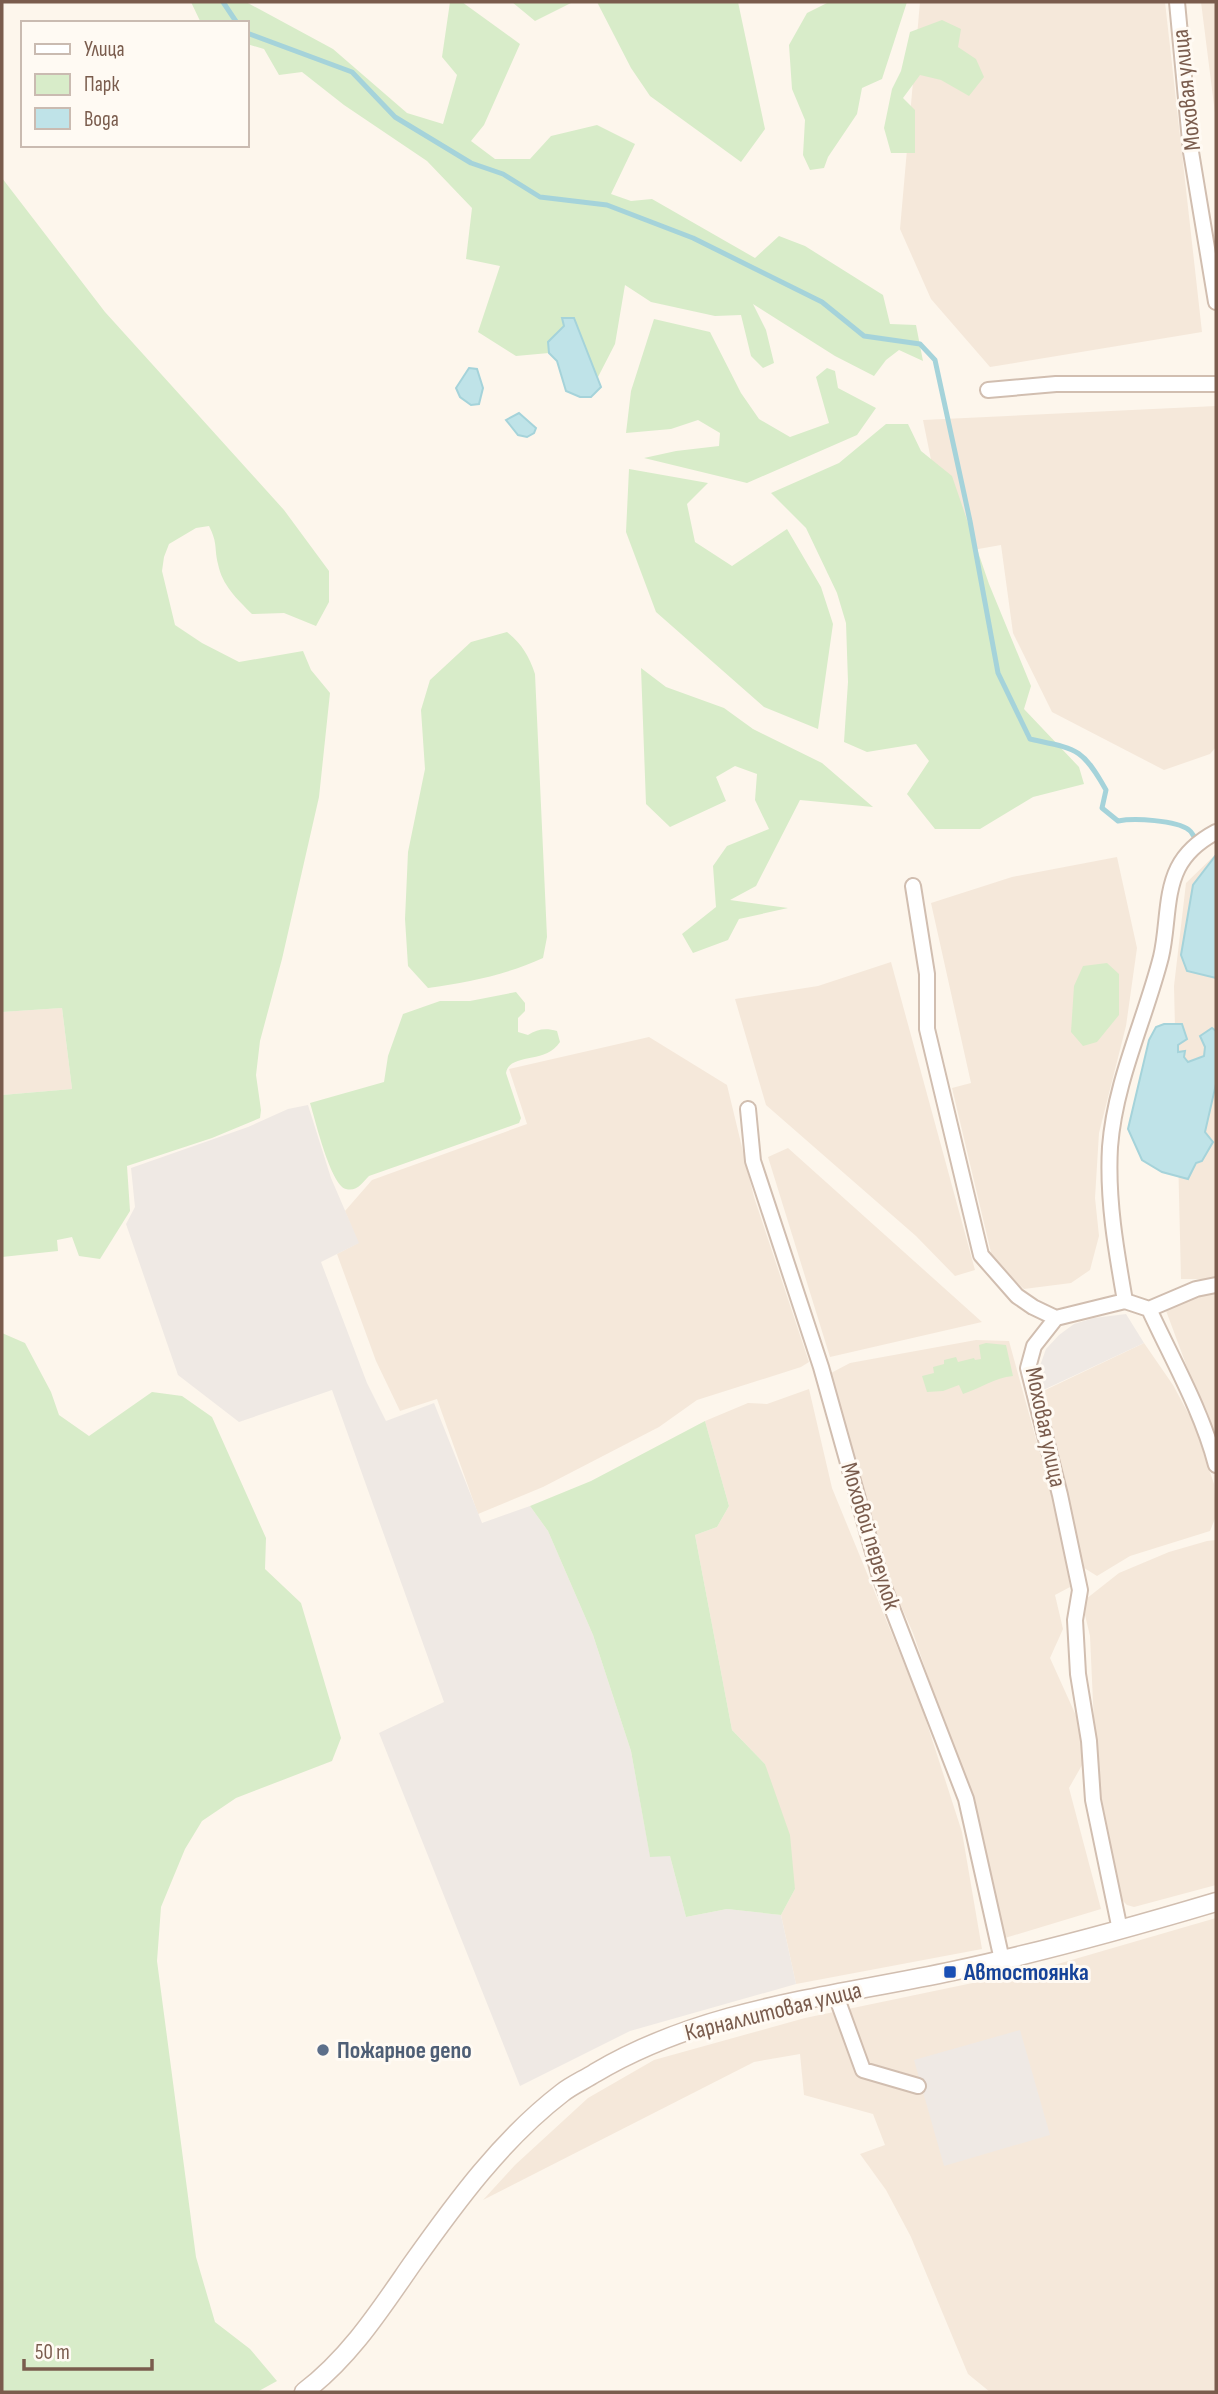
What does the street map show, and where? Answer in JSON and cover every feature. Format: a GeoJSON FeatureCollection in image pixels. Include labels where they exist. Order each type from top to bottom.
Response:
{"type":"FeatureCollection","features":[{"type":"Feature","properties":{"kind":"street","name":"Моховая улица"},"geometry":{"type":"LineString","coordinates":[[1177,2],[1191,152],[1216,302]]}},
{"type":"Feature","properties":{"kind":"street"},"geometry":{"type":"LineString","coordinates":[[988,390],[1056,384],[1216,384]]}},
{"type":"Feature","properties":{"kind":"street"},"geometry":{"type":"LineString","coordinates":[[1125,1301],[1110,1198],[1110,1146],[1117,1103],[1136,1032],[1162,953],[1172,884],[1188,853],[1216,832]]}},
{"type":"Feature","properties":{"kind":"street"},"geometry":{"type":"LineString","coordinates":[[913,886],[927,974],[927,1029],[981,1255],[1017,1296],[1056,1318],[1125,1301],[1149,1308],[1196,1289],[1216,1285]]}},
{"type":"Feature","properties":{"kind":"street","name":"Моховой переулок"},"geometry":{"type":"LineString","coordinates":[[748,1109],[753,1161],[821,1367],[880,1577],[965,1799],[1002,1960]]}},
{"type":"Feature","properties":{"kind":"street"},"geometry":{"type":"LineString","coordinates":[[1149,1308],[1212,1447],[1216,1465]]}},
{"type":"Feature","properties":{"kind":"street","name":"Моховая улица"},"geometry":{"type":"LineString","coordinates":[[1056,1318],[1034,1346],[1028,1368],[1060,1495],[1080,1590],[1075,1620],[1078,1674],[1089,1741],[1093,1800],[1120,1930]]}},
{"type":"Feature","properties":{"kind":"street","name":"Карналлитовая улица"},"geometry":{"type":"LineString","coordinates":[[304,2392],[341,2360],[359,2339],[444,2220],[497,2155],[564,2092],[621,2057],[676,2035],[743,2014],[1002,1960],[1216,1902]]}},
{"type":"Feature","properties":{"kind":"street"},"geometry":{"type":"LineString","coordinates":[[835,1993],[863,2070],[918,2086]]}},
{"type":"Feature","properties":{"kind":"shaded area"},"geometry":{"type":"Polygon","coordinates":[[[920,2],[1165,2],[1202,332],[990,367],[931,299],[900,229],[920,2]]]}},
{"type":"Feature","properties":{"kind":"shaded area"},"geometry":{"type":"Polygon","coordinates":[[[1201,2],[1216,2],[1216,121],[1201,2]]]}},
{"type":"Feature","properties":{"kind":"shaded area"},"geometry":{"type":"Polygon","coordinates":[[[1216,406],[1216,747],[1210,754],[1164,770],[1052,712],[1013,633],[1001,545],[950,554],[923,420],[1216,406]]]}},
{"type":"Feature","properties":{"kind":"shaded area"},"geometry":{"type":"Polygon","coordinates":[[[1216,854],[1216,1279],[1181,1279],[1174,986],[1186,883],[1216,854]]]}},
{"type":"Feature","properties":{"kind":"shaded area"},"geometry":{"type":"Polygon","coordinates":[[[1117,857],[1137,948],[1126,1026],[1099,1133],[1095,1198],[1099,1236],[1090,1270],[1071,1283],[1024,1289],[993,1261],[952,1088],[971,1083],[931,903],[1012,877],[1117,857]]]}},
{"type":"Feature","properties":{"kind":"shaded area"},"geometry":{"type":"Polygon","coordinates":[[[891,962],[975,1270],[955,1276],[916,1236],[766,1105],[735,999],[818,986],[891,962]]]}},
{"type":"Feature","properties":{"kind":"shaded area"},"geometry":{"type":"Polygon","coordinates":[[[62,1008],[72,1089],[2,1095],[2,1012],[62,1008]]]}},
{"type":"Feature","properties":{"kind":"shaded area"},"geometry":{"type":"Polygon","coordinates":[[[649,1037],[727,1085],[754,1197],[809,1362],[801,1367],[697,1400],[659,1427],[543,1487],[478,1514],[437,1399],[400,1411],[376,1361],[337,1254],[358,1243],[345,1211],[372,1180],[527,1124],[509,1069],[649,1037]]]}},
{"type":"Feature","properties":{"kind":"shaded area"},"geometry":{"type":"Polygon","coordinates":[[[308,1105],[331,1178],[359,1243],[321,1262],[367,1383],[386,1421],[434,1403],[482,1523],[530,1506],[548,1531],[593,1635],[631,1751],[650,1856],[670,1856],[686,1917],[727,1909],[781,1915],[796,1984],[630,2031],[520,2086],[379,1733],[444,1702],[332,1390],[239,1422],[178,1375],[126,1224],[135,1207],[131,1168],[248,1127],[288,1109],[308,1105]]]}},
{"type":"Feature","properties":{"kind":"shaded area"},"geometry":{"type":"Polygon","coordinates":[[[788,1148],[982,1322],[830,1357],[768,1157],[788,1148]]]}},
{"type":"Feature","properties":{"kind":"shaded area"},"geometry":{"type":"Polygon","coordinates":[[[1216,1290],[1216,1445],[1165,1308],[1203,1291],[1216,1290]]]}},
{"type":"Feature","properties":{"kind":"shaded area"},"geometry":{"type":"Polygon","coordinates":[[[1126,1314],[1144,1343],[1039,1392],[1037,1374],[1046,1349],[1059,1335],[1074,1324],[1094,1318],[1126,1314]]]}},
{"type":"Feature","properties":{"kind":"shaded area"},"geometry":{"type":"Polygon","coordinates":[[[976,1340],[1009,1341],[1061,1530],[1070,1587],[1055,1595],[1063,1629],[1050,1658],[1078,1720],[1086,1758],[1069,1788],[1101,1909],[1005,1938],[973,1807],[913,1633],[874,1545],[831,1373],[850,1363],[976,1340]]]}},
{"type":"Feature","properties":{"kind":"shaded area"},"geometry":{"type":"Polygon","coordinates":[[[1144,1343],[1173,1385],[1194,1424],[1214,1484],[1216,1516],[1210,1531],[1130,1556],[1097,1576],[1081,1566],[1063,1473],[1039,1393],[1144,1343]]]}},
{"type":"Feature","properties":{"kind":"shaded area"},"geometry":{"type":"Polygon","coordinates":[[[809,1389],[832,1488],[921,1705],[962,1832],[982,1949],[796,1984],[781,1915],[795,1889],[765,1764],[732,1730],[695,1535],[717,1527],[729,1506],[705,1421],[748,1403],[767,1404],[809,1389]]]}},
{"type":"Feature","properties":{"kind":"shaded area"},"geometry":{"type":"Polygon","coordinates":[[[1216,1540],[1216,1885],[1134,1907],[1121,1899],[1097,1790],[1086,1599],[1119,1573],[1169,1552],[1216,1540]]]}},
{"type":"Feature","properties":{"kind":"shaded area"},"geometry":{"type":"Polygon","coordinates":[[[1216,1918],[1216,2392],[990,2392],[968,2374],[911,2237],[886,2190],[860,2154],[885,2145],[873,2114],[804,2095],[800,2054],[754,2062],[483,2200],[515,2165],[588,2098],[654,2060],[805,2018],[1044,1968],[1216,1918]]]}},
{"type":"Feature","properties":{"kind":"shaded area"},"geometry":{"type":"Polygon","coordinates":[[[1020,2030],[1050,2135],[944,2166],[914,2060],[1020,2030]]]}},
{"type":"Feature","properties":{"kind":"green space"},"geometry":{"type":"Polygon","coordinates":[[[191,2],[246,2],[333,49],[407,113],[443,124],[457,75],[442,57],[450,2],[462,2],[520,44],[484,125],[471,141],[495,159],[530,159],[551,136],[597,125],[635,144],[611,194],[631,201],[652,199],[755,258],[779,236],[805,246],[883,295],[890,324],[916,325],[923,361],[899,350],[886,360],[874,376],[835,356],[753,304],[766,330],[774,363],[763,368],[751,356],[741,315],[715,316],[651,302],[625,285],[615,344],[598,377],[588,354],[564,326],[548,342],[549,353],[516,356],[478,332],[500,266],[466,259],[472,208],[427,161],[344,105],[302,72],[279,75],[264,49],[248,44],[248,21],[200,21],[191,2]]]}},
{"type":"Feature","properties":{"kind":"green space"},"geometry":{"type":"Polygon","coordinates":[[[512,2],[573,2],[535,21],[512,2]]]}},
{"type":"Feature","properties":{"kind":"green space"},"geometry":{"type":"Polygon","coordinates":[[[597,2],[738,2],[765,129],[741,162],[650,96],[631,68],[597,2]]]}},
{"type":"Feature","properties":{"kind":"green space"},"geometry":{"type":"Polygon","coordinates":[[[829,2],[907,2],[882,79],[862,88],[857,114],[828,157],[824,168],[810,170],[803,155],[805,120],[792,89],[789,45],[807,13],[829,2]]]}},
{"type":"Feature","properties":{"kind":"green space"},"geometry":{"type":"Polygon","coordinates":[[[942,20],[961,29],[958,47],[976,59],[984,77],[969,96],[941,80],[920,75],[903,98],[915,110],[915,153],[891,153],[884,128],[892,89],[901,71],[910,32],[942,20]]]}},
{"type":"Feature","properties":{"kind":"green space"},"geometry":{"type":"Polygon","coordinates":[[[2,178],[105,312],[284,510],[329,571],[329,602],[316,626],[284,613],[252,614],[223,579],[209,526],[196,528],[169,544],[164,557],[162,571],[175,625],[239,662],[303,651],[311,670],[330,693],[319,797],[282,959],[260,1041],[256,1075],[260,1118],[212,1138],[127,1166],[130,1211],[100,1259],[79,1256],[72,1237],[57,1240],[58,1251],[2,1257],[2,1095],[72,1089],[62,1008],[2,1012],[2,178]]]}},
{"type":"Feature","properties":{"kind":"green space"},"geometry":{"type":"Polygon","coordinates":[[[654,319],[710,332],[741,393],[759,419],[790,437],[829,423],[816,377],[827,368],[835,371],[838,388],[876,408],[857,435],[747,483],[644,458],[719,446],[720,433],[698,420],[671,429],[626,433],[631,391],[654,319]]]}},
{"type":"Feature","properties":{"kind":"green space"},"geometry":{"type":"Polygon","coordinates":[[[886,424],[908,424],[921,451],[952,476],[989,584],[1031,686],[1024,709],[1079,767],[1084,784],[1033,797],[980,829],[935,829],[907,794],[929,761],[916,744],[867,752],[844,742],[848,682],[846,623],[837,593],[806,528],[771,493],[839,463],[886,424]]]}},
{"type":"Feature","properties":{"kind":"green space"},"geometry":{"type":"Polygon","coordinates":[[[629,469],[708,483],[687,504],[695,542],[732,566],[787,529],[821,587],[833,624],[818,729],[764,707],[656,612],[626,532],[629,469]]]}},
{"type":"Feature","properties":{"kind":"green space"},"geometry":{"type":"Polygon","coordinates":[[[507,632],[524,651],[535,674],[547,937],[543,958],[487,977],[428,988],[408,966],[405,919],[408,852],[425,769],[421,710],[430,680],[471,642],[507,632]]]}},
{"type":"Feature","properties":{"kind":"green space"},"geometry":{"type":"Polygon","coordinates":[[[641,668],[666,687],[724,708],[753,729],[822,763],[873,807],[800,800],[756,886],[730,900],[788,908],[739,919],[728,940],[693,953],[682,934],[716,907],[713,866],[727,846],[769,829],[755,800],[757,774],[735,766],[716,777],[726,801],[670,827],[646,804],[641,668]]]}},
{"type":"Feature","properties":{"kind":"green space"},"geometry":{"type":"Polygon","coordinates":[[[1107,963],[1119,974],[1119,1015],[1097,1042],[1083,1046],[1071,1032],[1074,986],[1083,966],[1107,963]]]}},
{"type":"Feature","properties":{"kind":"green space"},"geometry":{"type":"Polygon","coordinates":[[[516,992],[525,1003],[525,1011],[518,1018],[518,1032],[528,1035],[542,1030],[557,1031],[560,1042],[546,1054],[521,1060],[509,1067],[506,1073],[521,1118],[519,1123],[369,1176],[353,1189],[340,1185],[329,1165],[310,1103],[384,1082],[388,1056],[403,1014],[440,1001],[470,1001],[516,992]]]}},
{"type":"Feature","properties":{"kind":"green space"},"geometry":{"type":"Polygon","coordinates":[[[2,1333],[25,1343],[51,1392],[59,1415],[89,1436],[152,1392],[182,1396],[212,1417],[266,1538],[265,1569],[301,1603],[341,1738],[332,1761],[236,1798],[202,1821],[185,1849],[161,1907],[157,1961],[196,2257],[215,2322],[250,2349],[277,2381],[257,2392],[2,2392],[2,1333]]]}},
{"type":"Feature","properties":{"kind":"green space"},"geometry":{"type":"Polygon","coordinates":[[[979,1345],[1006,1345],[1013,1376],[963,1394],[959,1385],[943,1391],[927,1392],[922,1376],[934,1373],[933,1367],[944,1364],[944,1360],[956,1357],[958,1362],[981,1359],[979,1345]]]}},
{"type":"Feature","properties":{"kind":"green space"},"geometry":{"type":"Polygon","coordinates":[[[705,1421],[729,1506],[717,1527],[695,1535],[732,1730],[765,1764],[790,1835],[795,1889],[781,1915],[727,1909],[686,1917],[670,1856],[650,1857],[631,1751],[593,1635],[548,1531],[530,1506],[591,1481],[705,1421]]]}},
{"type":"Feature","properties":{"kind":"water"},"geometry":{"type":"Polygon","coordinates":[[[562,318],[574,318],[601,387],[591,397],[580,397],[566,391],[557,361],[549,353],[548,342],[564,326],[562,318]]]}},
{"type":"Feature","properties":{"kind":"water"},"geometry":{"type":"Polygon","coordinates":[[[469,368],[477,369],[483,388],[479,404],[471,405],[460,397],[456,388],[469,368]]]}},
{"type":"Feature","properties":{"kind":"water"},"geometry":{"type":"Polygon","coordinates":[[[519,413],[536,428],[534,433],[527,437],[518,435],[506,420],[519,413]]]}},
{"type":"Feature","properties":{"kind":"water"},"geometry":{"type":"Polygon","coordinates":[[[1216,855],[1216,978],[1187,971],[1181,955],[1193,885],[1216,855]]]}},
{"type":"Feature","properties":{"kind":"water"},"geometry":{"type":"Polygon","coordinates":[[[1182,1024],[1187,1039],[1178,1045],[1178,1052],[1185,1051],[1184,1057],[1188,1062],[1204,1056],[1205,1047],[1200,1036],[1212,1028],[1216,1031],[1216,1084],[1205,1132],[1213,1142],[1202,1161],[1196,1163],[1188,1179],[1162,1172],[1142,1160],[1128,1129],[1149,1040],[1156,1027],[1182,1024]]]}},
{"type":"Feature","properties":{"kind":"waterway"},"geometry":{"type":"LineString","coordinates":[[223,2],[236,21]]}},
{"type":"Feature","properties":{"kind":"waterway"},"geometry":{"type":"LineString","coordinates":[[248,33],[352,72],[395,117],[471,163],[503,174],[540,197],[607,205],[693,238],[822,302],[864,336],[920,344],[935,360],[970,521],[998,673],[1030,739],[1068,748],[1084,758],[1106,790],[1102,808],[1118,821],[1144,820],[1175,824],[1189,830],[1196,839]]}},
{"type":"Feature","properties":{"kind":"place","name":"Автостоянка"},"geometry":{"type":"Point","coordinates":[950,1972]}},
{"type":"Feature","properties":{"kind":"place","name":"Пожарное депо"},"geometry":{"type":"Point","coordinates":[323,2050]}}]}
